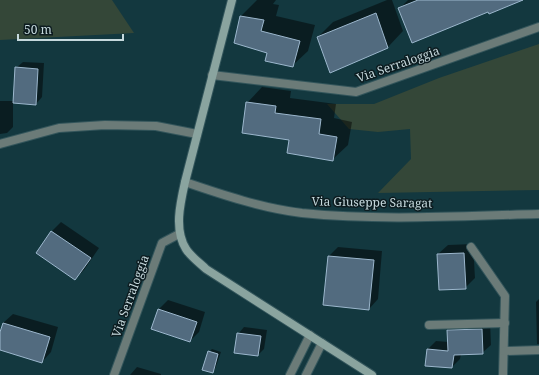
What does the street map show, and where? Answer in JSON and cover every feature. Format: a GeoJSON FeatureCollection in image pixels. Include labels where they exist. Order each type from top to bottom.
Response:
{"type":"FeatureCollection","features":[{"type":"Feature","properties":{"kind":"main road"},"geometry":{"type":"LineString","coordinates":[[232,0],[185,182],[180,206],[179,234],[187,250],[206,269],[372,375]]}},
{"type":"Feature","properties":{"kind":"street","name":"Via Serraloggia"},"geometry":{"type":"LineString","coordinates":[[212,75],[356,92],[539,27]]}},
{"type":"Feature","properties":{"kind":"street"},"geometry":{"type":"LineString","coordinates":[[0,144],[59,128],[105,124],[156,126],[197,134]]}},
{"type":"Feature","properties":{"kind":"street","name":"Via Giuseppe Saragat"},"geometry":{"type":"LineString","coordinates":[[185,182],[250,203],[301,212],[377,217],[539,214]]}},
{"type":"Feature","properties":{"kind":"street","name":"Via Serraloggia"},"geometry":{"type":"LineString","coordinates":[[114,375],[162,242],[179,234]]}},
{"type":"Feature","properties":{"kind":"street"},"geometry":{"type":"LineString","coordinates":[[472,247],[505,296],[503,375]]}},
{"type":"Feature","properties":{"kind":"street"},"geometry":{"type":"LineString","coordinates":[[429,325],[505,323]]}},
{"type":"Feature","properties":{"kind":"street"},"geometry":{"type":"LineString","coordinates":[[290,375],[310,335]]}},
{"type":"Feature","properties":{"kind":"street"},"geometry":{"type":"LineString","coordinates":[[306,375],[322,343]]}},
{"type":"Feature","properties":{"kind":"street"},"geometry":{"type":"LineString","coordinates":[[504,351],[539,350]]}},
{"type":"Feature","properties":{"kind":"green space"},"geometry":{"type":"Polygon","coordinates":[[[0,0],[112,0],[134,33],[0,40],[0,0]]]}},
{"type":"Feature","properties":{"kind":"green space"},"geometry":{"type":"Polygon","coordinates":[[[539,44],[539,190],[378,193],[411,159],[410,129],[378,132],[349,129],[327,104],[374,104],[439,78],[539,44]]]}},
{"type":"Feature","properties":{"kind":"building"},"geometry":{"type":"Polygon","coordinates":[[[418,0],[523,0],[489,14],[488,12],[412,43],[398,8],[418,0]]]}},
{"type":"Feature","properties":{"kind":"building"},"geometry":{"type":"Polygon","coordinates":[[[376,13],[388,48],[330,73],[317,37],[376,13]]]}},
{"type":"Feature","properties":{"kind":"building"},"geometry":{"type":"Polygon","coordinates":[[[240,16],[264,20],[261,31],[300,41],[293,67],[265,61],[267,53],[234,43],[240,16]]]}},
{"type":"Feature","properties":{"kind":"building"},"geometry":{"type":"Polygon","coordinates":[[[15,67],[38,69],[36,105],[13,103],[15,67]]]}},
{"type":"Feature","properties":{"kind":"building"},"geometry":{"type":"Polygon","coordinates":[[[246,102],[276,106],[275,113],[321,119],[319,134],[337,137],[333,161],[287,153],[289,140],[242,133],[246,102]]]}},
{"type":"Feature","properties":{"kind":"building"},"geometry":{"type":"Polygon","coordinates":[[[51,231],[91,258],[75,280],[36,253],[51,231]]]}},
{"type":"Feature","properties":{"kind":"building"},"geometry":{"type":"Polygon","coordinates":[[[464,253],[466,289],[439,290],[437,254],[464,253]]]}},
{"type":"Feature","properties":{"kind":"building"},"geometry":{"type":"Polygon","coordinates":[[[328,256],[374,260],[369,310],[323,305],[328,256]]]}},
{"type":"Feature","properties":{"kind":"building"},"geometry":{"type":"Polygon","coordinates":[[[158,309],[197,322],[190,342],[151,329],[158,309]]]}},
{"type":"Feature","properties":{"kind":"building"},"geometry":{"type":"Polygon","coordinates":[[[3,323],[50,337],[42,363],[0,350],[0,332],[3,323]]]}},
{"type":"Feature","properties":{"kind":"building"},"geometry":{"type":"Polygon","coordinates":[[[482,329],[483,354],[454,355],[452,368],[425,366],[427,349],[448,351],[447,330],[482,329]]]}},
{"type":"Feature","properties":{"kind":"building"},"geometry":{"type":"Polygon","coordinates":[[[237,333],[261,336],[258,356],[234,353],[237,333]]]}},
{"type":"Feature","properties":{"kind":"building"},"geometry":{"type":"Polygon","coordinates":[[[208,351],[218,354],[213,373],[202,370],[208,351]]]}}]}
